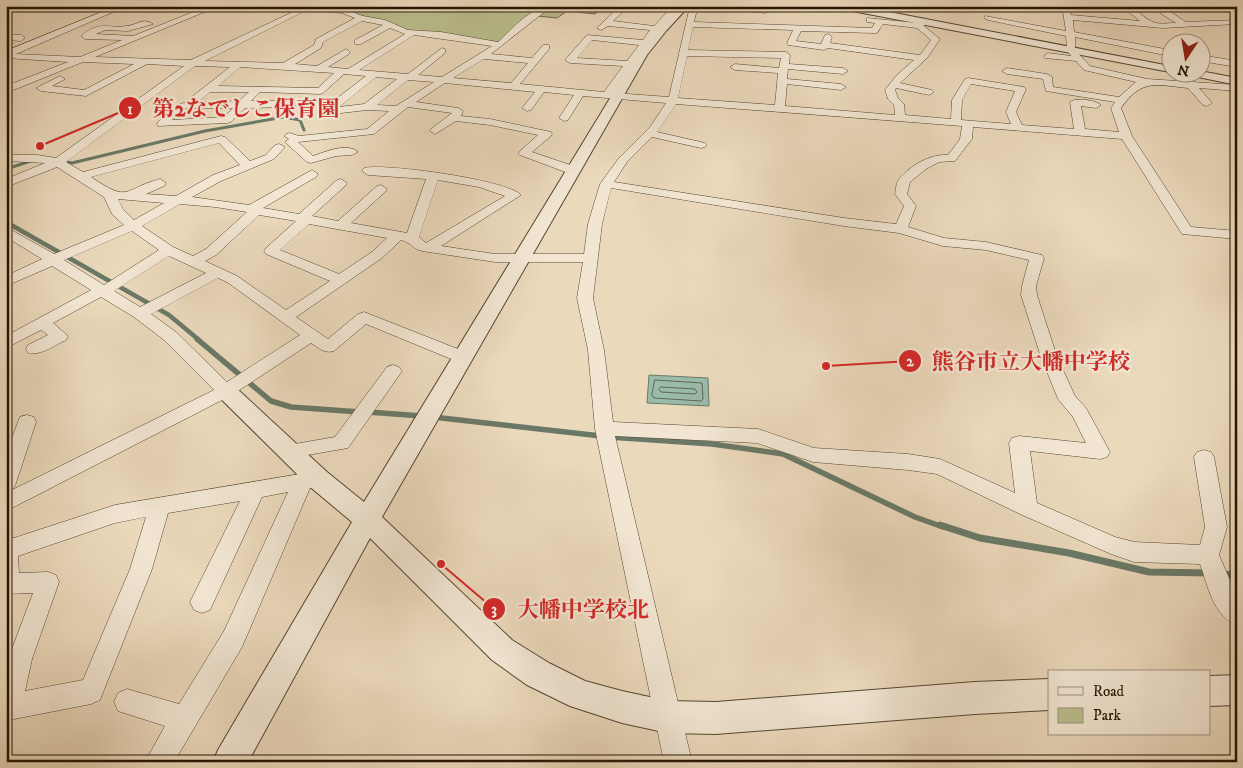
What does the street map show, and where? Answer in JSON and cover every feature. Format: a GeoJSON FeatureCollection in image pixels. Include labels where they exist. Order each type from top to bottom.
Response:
{"type":"FeatureCollection","features":[{"type":"Feature","properties":{"kind":"street"},"geometry":{"type":"LineString","coordinates":[[7,6],[75,6]]}},
{"type":"Feature","properties":{"kind":"street"},"geometry":{"type":"LineString","coordinates":[[6,55],[123,6]]}},
{"type":"Feature","properties":{"kind":"street"},"geometry":{"type":"LineString","coordinates":[[6,90],[215,6]]}},
{"type":"Feature","properties":{"kind":"street"},"geometry":{"type":"LineString","coordinates":[[281,6],[344,9],[361,18],[412,33],[500,44]]}},
{"type":"Feature","properties":{"kind":"street"},"geometry":{"type":"LineString","coordinates":[[352,152],[338,150],[322,158],[311,160],[291,139],[370,132],[428,90],[444,86],[548,6]]}},
{"type":"Feature","properties":{"kind":"street"},"geometry":{"type":"LineString","coordinates":[[598,30],[625,6]]}},
{"type":"Feature","properties":{"kind":"street"},"geometry":{"type":"LineString","coordinates":[[714,6],[745,13],[765,11]]}},
{"type":"Feature","properties":{"kind":"street"},"geometry":{"type":"LineString","coordinates":[[842,6],[920,24],[1160,67]]}},
{"type":"Feature","properties":{"kind":"street"},"geometry":{"type":"LineString","coordinates":[[1058,6],[1066,11],[1068,17],[1071,50],[1088,68],[1148,82],[1237,88]]}},
{"type":"Feature","properties":{"kind":"street"},"geometry":{"type":"LineString","coordinates":[[1125,6],[1156,34]]}},
{"type":"Feature","properties":{"kind":"street"},"geometry":{"type":"LineString","coordinates":[[1229,6],[1237,9]]}},
{"type":"Feature","properties":{"kind":"street"},"geometry":{"type":"LineString","coordinates":[[678,762],[605,435],[596,350],[585,298],[595,224],[606,184],[623,160],[649,133],[673,100],[690,24],[687,7]]}},
{"type":"Feature","properties":{"kind":"street"},"geometry":{"type":"LineString","coordinates":[[230,762],[367,519],[522,259],[612,95],[653,36],[687,7]]}},
{"type":"Feature","properties":{"kind":"street"},"geometry":{"type":"LineString","coordinates":[[6,183],[58,162],[192,63],[306,8]]}},
{"type":"Feature","properties":{"kind":"street"},"geometry":{"type":"LineString","coordinates":[[1160,9],[1174,20],[1187,26]]}},
{"type":"Feature","properties":{"kind":"street"},"geometry":{"type":"LineString","coordinates":[[1092,20],[1086,10],[1094,10]]}},
{"type":"Feature","properties":{"kind":"street"},"geometry":{"type":"LineString","coordinates":[[775,16],[775,27]]}},
{"type":"Feature","properties":{"kind":"street"},"geometry":{"type":"LineString","coordinates":[[1068,17],[1187,26],[1237,22]]}},
{"type":"Feature","properties":{"kind":"street"},"geometry":{"type":"LineString","coordinates":[[94,18],[122,22]]}},
{"type":"Feature","properties":{"kind":"street"},"geometry":{"type":"LineString","coordinates":[[285,66],[318,46],[319,41],[361,18]]}},
{"type":"Feature","properties":{"kind":"street"},"geometry":{"type":"LineString","coordinates":[[853,18],[880,22],[920,24],[936,39],[935,44],[900,77],[890,90],[892,99],[899,104],[900,117]]}},
{"type":"Feature","properties":{"kind":"street"},"geometry":{"type":"LineString","coordinates":[[988,18],[1160,51]]}},
{"type":"Feature","properties":{"kind":"street"},"geometry":{"type":"LineString","coordinates":[[1125,18],[1144,23],[1174,20]]}},
{"type":"Feature","properties":{"kind":"street"},"geometry":{"type":"LineString","coordinates":[[690,24],[874,31],[880,22]]}},
{"type":"Feature","properties":{"kind":"street"},"geometry":{"type":"LineString","coordinates":[[606,23],[653,36]]}},
{"type":"Feature","properties":{"kind":"street"},"geometry":{"type":"LineString","coordinates":[[135,39],[85,36],[104,28],[128,29],[142,24],[166,26]]}},
{"type":"Feature","properties":{"kind":"street"},"geometry":{"type":"LineString","coordinates":[[358,42],[389,25]]}},
{"type":"Feature","properties":{"kind":"street"},"geometry":{"type":"LineString","coordinates":[[798,28],[791,43],[824,47],[825,45],[922,58]]}},
{"type":"Feature","properties":{"kind":"street"},"geometry":{"type":"LineString","coordinates":[[825,45],[831,29]]}},
{"type":"Feature","properties":{"kind":"street"},"geometry":{"type":"LineString","coordinates":[[206,88],[320,90],[347,71],[412,33]]}},
{"type":"Feature","properties":{"kind":"street"},"geometry":{"type":"LineString","coordinates":[[632,64],[570,60],[590,37],[653,36]]}},
{"type":"Feature","properties":{"kind":"street"},"geometry":{"type":"LineString","coordinates":[[6,37],[21,38]]}},
{"type":"Feature","properties":{"kind":"street"},"geometry":{"type":"LineString","coordinates":[[367,108],[444,48],[455,37]]}},
{"type":"Feature","properties":{"kind":"street"},"geometry":{"type":"LineString","coordinates":[[513,87],[546,47]]}},
{"type":"Feature","properties":{"kind":"street"},"geometry":{"type":"LineString","coordinates":[[841,58],[845,48]]}},
{"type":"Feature","properties":{"kind":"street"},"geometry":{"type":"LineString","coordinates":[[42,58],[60,50]]}},
{"type":"Feature","properties":{"kind":"street"},"geometry":{"type":"LineString","coordinates":[[319,69],[346,52]]}},
{"type":"Feature","properties":{"kind":"street"},"geometry":{"type":"LineString","coordinates":[[684,53],[786,55],[780,108]]}},
{"type":"Feature","properties":{"kind":"street"},"geometry":{"type":"LineString","coordinates":[[6,55],[42,58],[225,64],[239,60],[408,77],[444,86],[542,89],[1126,136]]}},
{"type":"Feature","properties":{"kind":"street"},"geometry":{"type":"LineString","coordinates":[[482,56],[535,61]]}},
{"type":"Feature","properties":{"kind":"street"},"geometry":{"type":"LineString","coordinates":[[1048,56],[1079,59]]}},
{"type":"Feature","properties":{"kind":"street"},"geometry":{"type":"LineString","coordinates":[[6,60],[22,57]]}},
{"type":"Feature","properties":{"kind":"street"},"geometry":{"type":"LineString","coordinates":[[102,60],[41,88],[86,92],[146,62]]}},
{"type":"Feature","properties":{"kind":"street"},"geometry":{"type":"LineString","coordinates":[[239,60],[188,104],[180,107],[162,124],[227,120],[256,89]]}},
{"type":"Feature","properties":{"kind":"street"},"geometry":{"type":"LineString","coordinates":[[1210,60],[1237,64]]}},
{"type":"Feature","properties":{"kind":"street"},"geometry":{"type":"LineString","coordinates":[[107,69],[124,61]]}},
{"type":"Feature","properties":{"kind":"street"},"geometry":{"type":"LineString","coordinates":[[735,67],[784,65],[818,61]]}},
{"type":"Feature","properties":{"kind":"street"},"geometry":{"type":"LineString","coordinates":[[94,99],[162,62]]}},
{"type":"Feature","properties":{"kind":"street"},"geometry":{"type":"LineString","coordinates":[[784,65],[843,71]]}},
{"type":"Feature","properties":{"kind":"street"},"geometry":{"type":"LineString","coordinates":[[1008,71],[1047,77],[1049,89],[1119,104]]}},
{"type":"Feature","properties":{"kind":"street"},"geometry":{"type":"LineString","coordinates":[[374,74],[340,102],[324,112],[402,107],[458,111],[454,118],[436,131]]}},
{"type":"Feature","properties":{"kind":"street"},"geometry":{"type":"LineString","coordinates":[[1210,76],[1237,82]]}},
{"type":"Feature","properties":{"kind":"street"},"geometry":{"type":"LineString","coordinates":[[782,81],[841,87]]}},
{"type":"Feature","properties":{"kind":"street"},"geometry":{"type":"LineString","coordinates":[[901,229],[910,206],[901,194],[904,181],[922,166],[937,158],[951,159],[966,139],[957,100],[968,81],[1022,89],[1011,112],[1018,127]]}},
{"type":"Feature","properties":{"kind":"street"},"geometry":{"type":"LineString","coordinates":[[65,90],[82,82]]}},
{"type":"Feature","properties":{"kind":"street"},"geometry":{"type":"LineString","coordinates":[[1148,82],[1140,83],[1127,89],[1119,104],[1126,136],[1186,231],[1237,235]]}},
{"type":"Feature","properties":{"kind":"street"},"geometry":{"type":"LineString","coordinates":[[894,85],[929,92]]}},
{"type":"Feature","properties":{"kind":"street"},"geometry":{"type":"LineString","coordinates":[[1191,85],[1207,103]]}},
{"type":"Feature","properties":{"kind":"street"},"geometry":{"type":"LineString","coordinates":[[527,108],[542,89]]}},
{"type":"Feature","properties":{"kind":"street"},"geometry":{"type":"LineString","coordinates":[[564,118],[580,93]]}},
{"type":"Feature","properties":{"kind":"street"},"geometry":{"type":"LineString","coordinates":[[1080,132],[1075,102],[1119,104]]}},
{"type":"Feature","properties":{"kind":"street"},"geometry":{"type":"LineString","coordinates":[[188,104],[292,104]]}},
{"type":"Feature","properties":{"kind":"street"},"geometry":{"type":"LineString","coordinates":[[454,118],[490,122],[547,134],[524,153],[572,170]]}},
{"type":"Feature","properties":{"kind":"street"},"geometry":{"type":"LineString","coordinates":[[649,133],[701,145]]}},
{"type":"Feature","properties":{"kind":"street"},"geometry":{"type":"LineString","coordinates":[[81,176],[221,139],[248,166]]}},
{"type":"Feature","properties":{"kind":"street"},"geometry":{"type":"LineString","coordinates":[[6,282],[133,226],[217,178],[270,157],[279,147]]}},
{"type":"Feature","properties":{"kind":"street"},"geometry":{"type":"LineString","coordinates":[[159,155],[173,166]]}},
{"type":"Feature","properties":{"kind":"street"},"geometry":{"type":"LineString","coordinates":[[6,158],[37,158],[58,162],[109,195],[129,198],[178,199],[304,218],[412,238],[422,247],[495,258],[591,258]]}},
{"type":"Feature","properties":{"kind":"street"},"geometry":{"type":"LineString","coordinates":[[368,171],[433,177],[497,187],[515,195],[428,248]]}},
{"type":"Feature","properties":{"kind":"street"},"geometry":{"type":"LineString","coordinates":[[193,262],[211,252],[254,210],[312,174]]}},
{"type":"Feature","properties":{"kind":"street"},"geometry":{"type":"LineString","coordinates":[[412,238],[433,177]]}},
{"type":"Feature","properties":{"kind":"street"},"geometry":{"type":"LineString","coordinates":[[129,198],[160,183]]}},
{"type":"Feature","properties":{"kind":"street"},"geometry":{"type":"LineString","coordinates":[[341,184],[271,251],[341,280]]}},
{"type":"Feature","properties":{"kind":"street"},"geometry":{"type":"LineString","coordinates":[[606,184],[835,221],[901,229],[943,242],[986,246],[1037,258],[1029,286],[1029,295],[1049,357],[1067,399],[1080,413],[1100,452],[1019,443],[1027,508]]}},
{"type":"Feature","properties":{"kind":"street"},"geometry":{"type":"LineString","coordinates":[[340,226],[381,189]]}},
{"type":"Feature","properties":{"kind":"street"},"geometry":{"type":"LineString","coordinates":[[109,195],[117,211],[133,226],[168,250],[232,280],[328,347],[364,317],[462,358]]}},
{"type":"Feature","properties":{"kind":"street"},"geometry":{"type":"LineString","coordinates":[[6,231],[142,313],[230,388],[290,451],[311,480],[367,519],[502,650],[531,670],[581,695],[622,708],[668,717],[716,718],[975,698],[1048,695]]}},
{"type":"Feature","properties":{"kind":"street"},"geometry":{"type":"LineString","coordinates":[[286,317],[377,255],[397,236]]}},
{"type":"Feature","properties":{"kind":"street"},"geometry":{"type":"LineString","coordinates":[[8,340],[90,296],[106,290],[168,250]]}},
{"type":"Feature","properties":{"kind":"street"},"geometry":{"type":"LineString","coordinates":[[142,313],[216,273]]}},
{"type":"Feature","properties":{"kind":"street"},"geometry":{"type":"LineString","coordinates":[[34,350],[60,336],[42,323]]}},
{"type":"Feature","properties":{"kind":"street"},"geometry":{"type":"LineString","coordinates":[[6,503],[230,388],[311,335]]}},
{"type":"Feature","properties":{"kind":"street"},"geometry":{"type":"LineString","coordinates":[[290,451],[341,443],[393,371]]}},
{"type":"Feature","properties":{"kind":"street"},"geometry":{"type":"LineString","coordinates":[[6,483],[27,422]]}},
{"type":"Feature","properties":{"kind":"street"},"geometry":{"type":"LineString","coordinates":[[605,435],[758,436],[813,455],[908,462],[940,467],[1111,545],[1134,552],[1209,558]]}},
{"type":"Feature","properties":{"kind":"street"},"geometry":{"type":"LineString","coordinates":[[1204,457],[1216,527],[1209,558],[1226,602],[1237,614]]}},
{"type":"Feature","properties":{"kind":"street"},"geometry":{"type":"LineString","coordinates":[[160,506],[141,569],[91,691],[9,707],[13,661],[48,582],[8,584],[7,548],[115,514],[160,506],[255,490],[311,480]]}},
{"type":"Feature","properties":{"kind":"street"},"geometry":{"type":"LineString","coordinates":[[159,762],[233,639],[311,480]]}},
{"type":"Feature","properties":{"kind":"street"},"geometry":{"type":"LineString","coordinates":[[202,602],[255,490]]}},
{"type":"Feature","properties":{"kind":"street"},"geometry":{"type":"LineString","coordinates":[[1210,691],[1237,690]]}},
{"type":"Feature","properties":{"kind":"street"},"geometry":{"type":"LineString","coordinates":[[127,702],[185,719]]}},
{"type":"Feature","properties":{"kind":"green space"},"geometry":{"type":"Polygon","coordinates":[[[348,6],[545,6],[499,42],[410,32],[348,11],[345,8],[348,6]]]}},
{"type":"Feature","properties":{"kind":"green space"},"geometry":{"type":"Polygon","coordinates":[[[551,6],[605,6],[595,14],[567,11],[557,18],[538,16],[551,6]]]}},
{"type":"Feature","properties":{"kind":"water"},"geometry":{"type":"Polygon","coordinates":[[[649,375],[708,378],[709,406],[647,403],[649,375]]]}},
{"type":"Feature","properties":{"kind":"waterway"},"geometry":{"type":"LineString","coordinates":[[1163,6],[1237,12]]}},
{"type":"Feature","properties":{"kind":"waterway"},"geometry":{"type":"LineString","coordinates":[[62,161],[72,163],[205,131],[284,117],[300,120],[304,130]]}},
{"type":"Feature","properties":{"kind":"waterway"},"geometry":{"type":"LineString","coordinates":[[6,169],[34,160]]}},
{"type":"Feature","properties":{"kind":"waterway"},"geometry":{"type":"LineString","coordinates":[[6,222],[169,315],[199,340]]}},
{"type":"Feature","properties":{"kind":"waterway"},"geometry":{"type":"LineString","coordinates":[[197,339],[271,401],[291,407],[360,412]]}},
{"type":"Feature","properties":{"kind":"waterway"},"geometry":{"type":"LineString","coordinates":[[368,412],[422,416]]}},
{"type":"Feature","properties":{"kind":"waterway"},"geometry":{"type":"LineString","coordinates":[[433,417],[601,436]]}},
{"type":"Feature","properties":{"kind":"waterway"},"geometry":{"type":"LineString","coordinates":[[609,437],[712,444],[783,454],[915,517],[943,527]]}},
{"type":"Feature","properties":{"kind":"waterway"},"geometry":{"type":"LineString","coordinates":[[940,525],[980,538],[1069,553],[1149,572],[1209,573]]}},
{"type":"Feature","properties":{"kind":"waterway"},"geometry":{"type":"LineString","coordinates":[[1222,574],[1237,575]]}},
{"type":"Feature","properties":{"kind":"place","name":"第2なでしこ保育園"},"geometry":{"type":"Point","coordinates":[40,146]}},
{"type":"Feature","properties":{"kind":"place","name":"熊谷市立大幡中学校"},"geometry":{"type":"Point","coordinates":[826,366]}},
{"type":"Feature","properties":{"kind":"place","name":"大幡中学校北"},"geometry":{"type":"Point","coordinates":[441,564]}}]}
